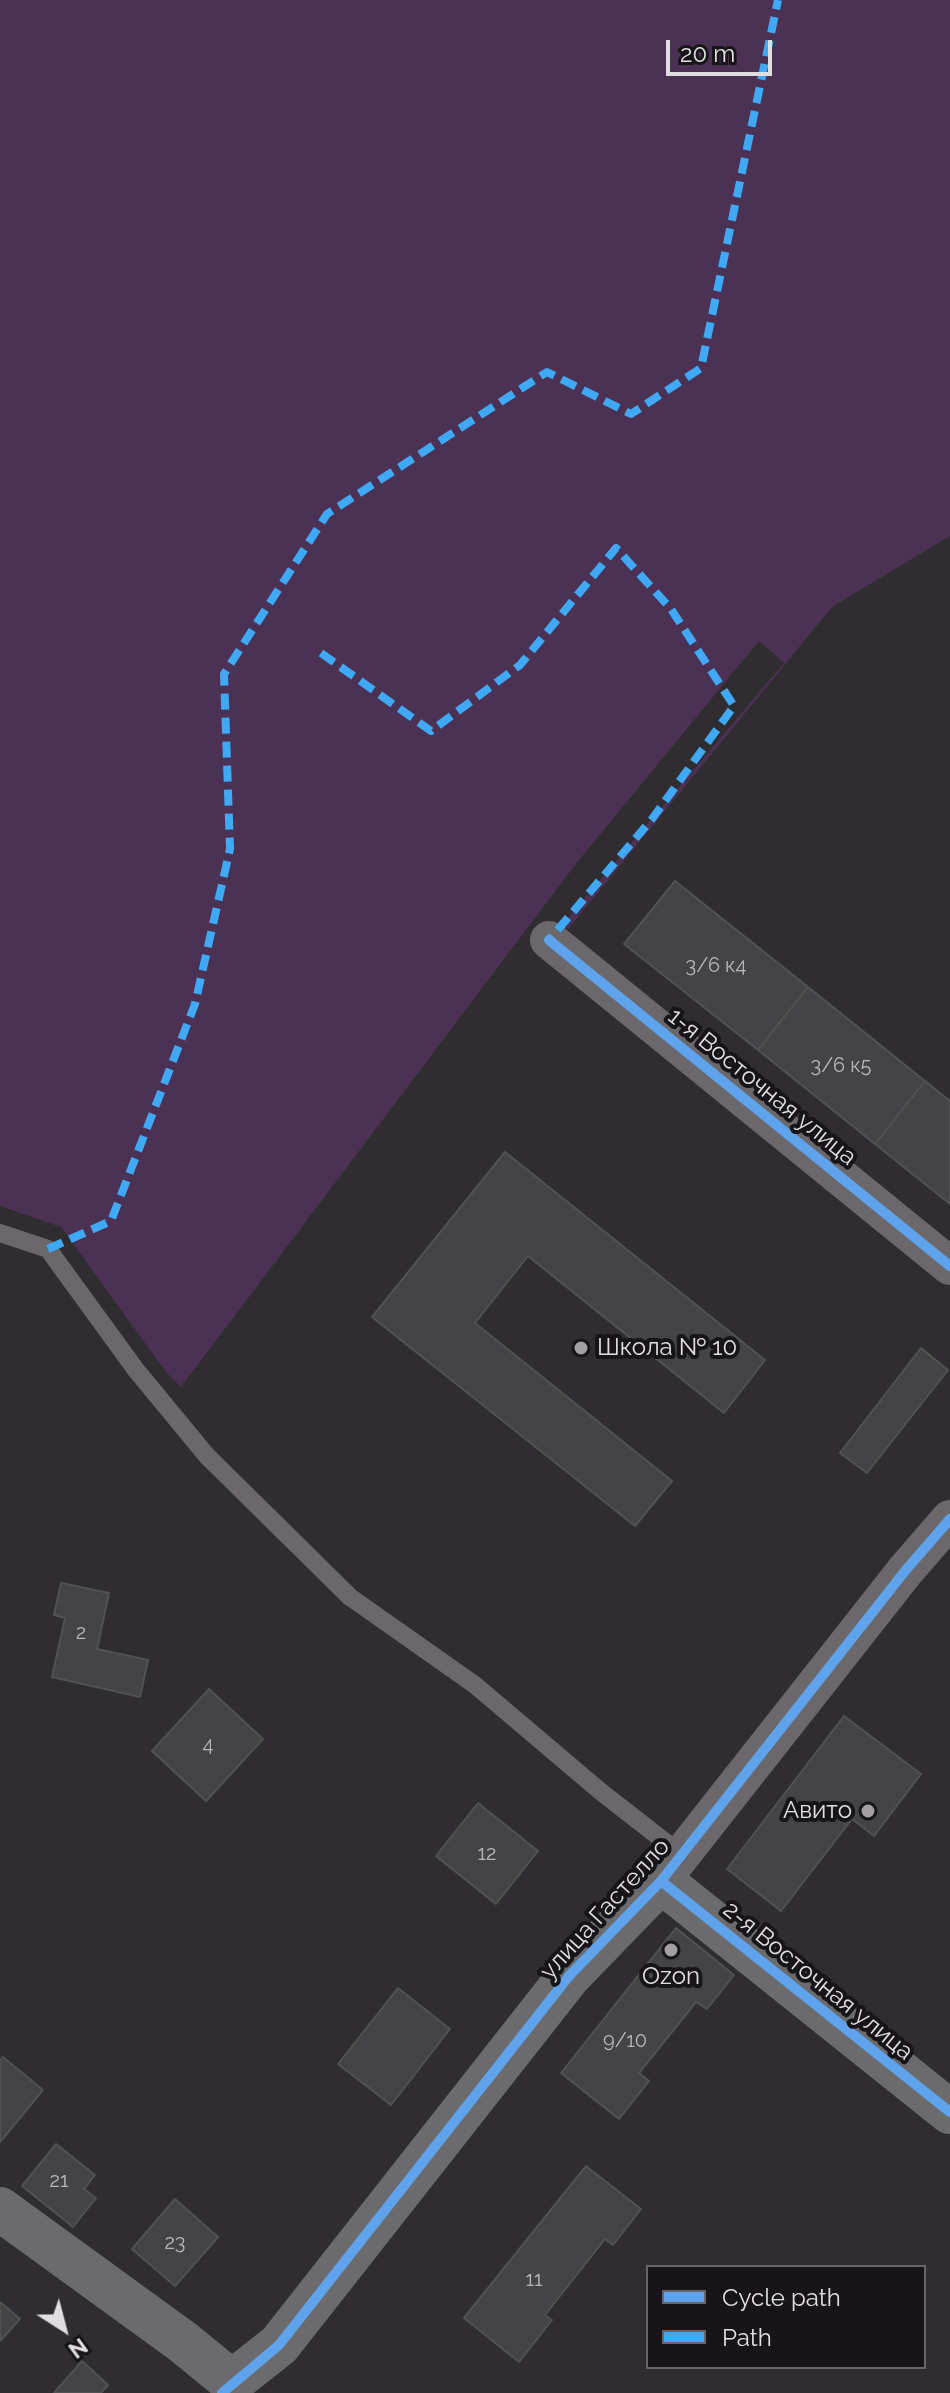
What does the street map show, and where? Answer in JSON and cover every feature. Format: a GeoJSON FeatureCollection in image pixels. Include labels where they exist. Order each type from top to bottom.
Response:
{"type":"FeatureCollection","features":[{"type":"Feature","properties":{"kind":"street","name":"1-я Восточная улица"},"geometry":{"type":"LineString","coordinates":[[549,940],[950,1266]]}},
{"type":"Feature","properties":{"kind":"street","name":"улица Гастелло"},"geometry":{"type":"LineString","coordinates":[[233,2389],[279,2345],[569,1976],[672,1868],[905,1571],[950,1519]]}},
{"type":"Feature","properties":{"kind":"street","name":"2-я Восточная улица"},"geometry":{"type":"LineString","coordinates":[[672,1868],[950,2112]]}},
{"type":"Feature","properties":{"kind":"street"},"geometry":{"type":"LineString","coordinates":[[0,2209],[183,2342],[233,2389]]}},
{"type":"Feature","properties":{"kind":"lane"},"geometry":{"type":"LineString","coordinates":[[0,1233],[48,1249],[136,1370],[207,1456],[350,1597],[475,1685],[600,1791],[672,1868]]}},
{"type":"Feature","properties":{"kind":"shaded area"},"geometry":{"type":"Polygon","coordinates":[[[0,0],[950,0],[950,536],[832,607],[568,929],[560,927],[784,663],[759,641],[575,865],[181,1387],[166,1372],[61,1227],[0,1206],[0,0]]]}},
{"type":"Feature","properties":{"kind":"building"},"geometry":{"type":"Polygon","coordinates":[[[675,881],[808,987],[758,1050],[624,944],[675,881]]]}},
{"type":"Feature","properties":{"kind":"building"},"geometry":{"type":"Polygon","coordinates":[[[808,987],[925,1081],[875,1144],[758,1050],[808,987]]]}},
{"type":"Feature","properties":{"kind":"building"},"geometry":{"type":"Polygon","coordinates":[[[925,1081],[950,1101],[950,1204],[875,1144],[925,1081]]]}},
{"type":"Feature","properties":{"kind":"building"},"geometry":{"type":"Polygon","coordinates":[[[505,1152],[765,1360],[724,1413],[528,1256],[475,1323],[672,1481],[635,1526],[372,1317],[505,1152]]]}},
{"type":"Feature","properties":{"kind":"building"},"geometry":{"type":"Polygon","coordinates":[[[921,1348],[948,1370],[867,1473],[840,1453],[921,1348]]]}},
{"type":"Feature","properties":{"kind":"building"},"geometry":{"type":"Polygon","coordinates":[[[61,1583],[109,1593],[97,1649],[148,1660],[140,1697],[52,1677],[65,1618],[54,1615],[61,1583]]]}},
{"type":"Feature","properties":{"kind":"building"},"geometry":{"type":"Polygon","coordinates":[[[209,1689],[263,1739],[206,1801],[152,1751],[209,1689]]]}},
{"type":"Feature","properties":{"kind":"building"},"geometry":{"type":"Polygon","coordinates":[[[844,1716],[921,1774],[874,1836],[852,1819],[781,1911],[727,1869],[844,1716]]]}},
{"type":"Feature","properties":{"kind":"building"},"geometry":{"type":"Polygon","coordinates":[[[478,1803],[538,1851],[496,1904],[436,1856],[478,1803]]]}},
{"type":"Feature","properties":{"kind":"building"},"geometry":{"type":"Polygon","coordinates":[[[676,1928],[734,1975],[707,2009],[696,2002],[639,2073],[649,2081],[619,2119],[561,2073],[676,1928]]]}},
{"type":"Feature","properties":{"kind":"building"},"geometry":{"type":"Polygon","coordinates":[[[398,1988],[450,2029],[391,2105],[338,2064],[398,1988]]]}},
{"type":"Feature","properties":{"kind":"building"},"geometry":{"type":"Polygon","coordinates":[[[3,2057],[43,2090],[0,2142],[0,2061],[3,2057]]]}},
{"type":"Feature","properties":{"kind":"building"},"geometry":{"type":"Polygon","coordinates":[[[56,2144],[95,2175],[84,2189],[96,2198],[73,2227],[22,2186],[56,2144]]]}},
{"type":"Feature","properties":{"kind":"building"},"geometry":{"type":"Polygon","coordinates":[[[586,2166],[641,2209],[613,2245],[605,2239],[545,2315],[552,2320],[519,2362],[464,2318],[586,2166]]]}},
{"type":"Feature","properties":{"kind":"building"},"geometry":{"type":"Polygon","coordinates":[[[175,2199],[218,2237],[175,2286],[132,2249],[175,2199]]]}},
{"type":"Feature","properties":{"kind":"building"},"geometry":{"type":"Polygon","coordinates":[[[0,2302],[20,2319],[0,2341],[0,2302]]]}},
{"type":"Feature","properties":{"kind":"building"},"geometry":{"type":"Polygon","coordinates":[[[82,2361],[108,2385],[101,2393],[54,2393],[82,2361]]]}},
{"type":"Feature","properties":{"kind":"marked path"},"geometry":{"type":"LineString","coordinates":[[48,1249],[111,1221],[195,1004],[230,849],[224,674],[327,514],[547,372],[631,414],[701,368],[778,0]]}},
{"type":"Feature","properties":{"kind":"marked path"},"geometry":{"type":"LineString","coordinates":[[321,653],[431,731],[520,665],[616,548],[671,609],[734,706],[652,819],[549,940]]}},
{"type":"Feature","properties":{"kind":"cycle path"},"geometry":{"type":"LineString","coordinates":[[549,940],[950,1266]]}},
{"type":"Feature","properties":{"kind":"cycle path"},"geometry":{"type":"LineString","coordinates":[[222,2393],[279,2345],[569,1976],[661,1881],[905,1571],[950,1519]]}},
{"type":"Feature","properties":{"kind":"cycle path"},"geometry":{"type":"LineString","coordinates":[[661,1881],[950,2112]]}},
{"type":"Feature","properties":{"kind":"place","name":"Школа № 10"},"geometry":{"type":"Point","coordinates":[581,1348]}},
{"type":"Feature","properties":{"kind":"place","name":"Авито"},"geometry":{"type":"Point","coordinates":[868,1811]}},
{"type":"Feature","properties":{"kind":"place","name":"Ozon"},"geometry":{"type":"Point","coordinates":[671,1950]}}]}
